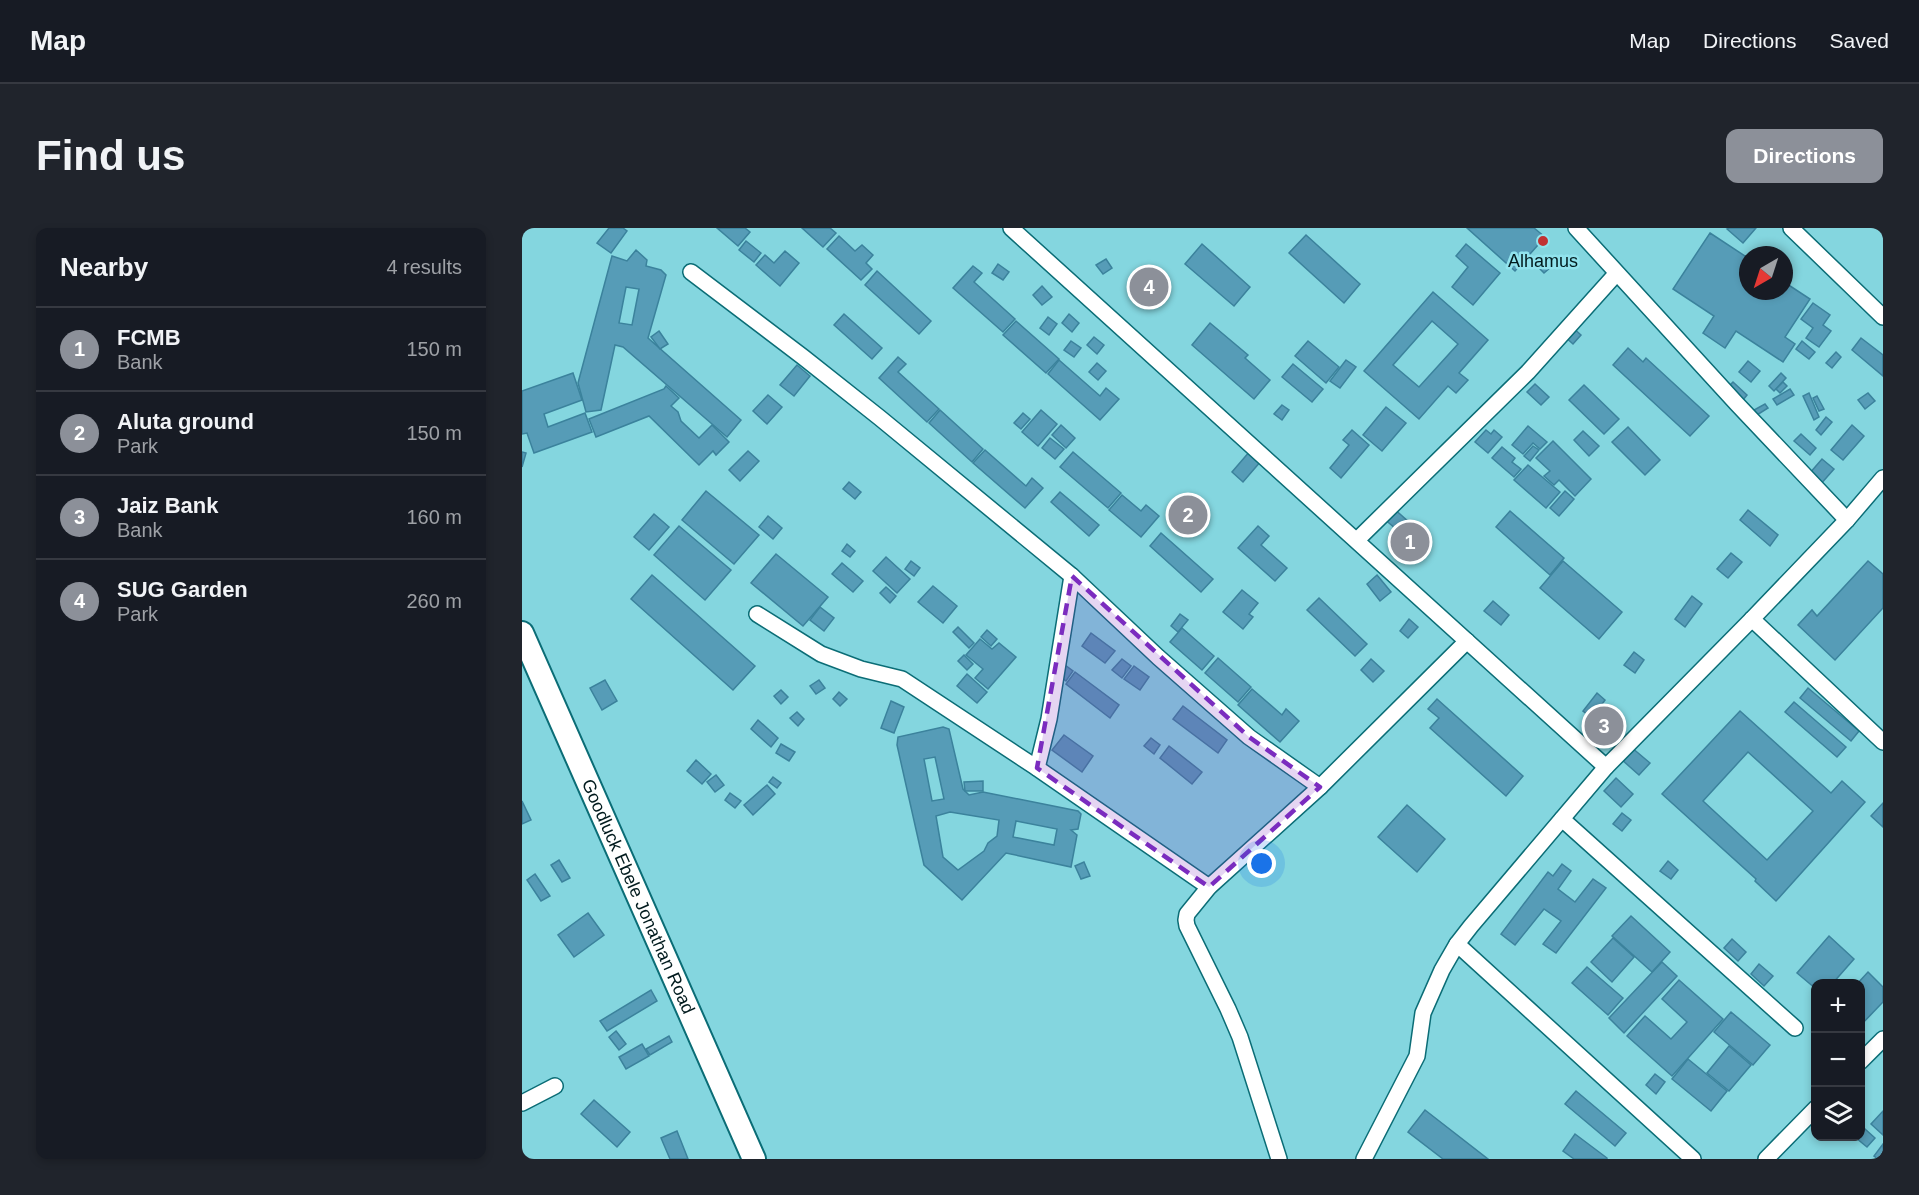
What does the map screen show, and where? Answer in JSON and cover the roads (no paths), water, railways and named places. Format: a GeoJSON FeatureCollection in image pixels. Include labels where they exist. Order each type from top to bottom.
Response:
{"type":"FeatureCollection","features":[{"type":"Feature","properties":{"kind":"main road","name":"Goodluck Ebele Jonathan Road"},"geometry":{"type":"LineString","coordinates":[[522,633],[754,1159]]}},
{"type":"Feature","properties":{"kind":"street"},"geometry":{"type":"LineString","coordinates":[[1011,228],[1606,767]]}},
{"type":"Feature","properties":{"kind":"street"},"geometry":{"type":"LineString","coordinates":[[1576,228],[1616,274],[1847,520]]}},
{"type":"Feature","properties":{"kind":"street"},"geometry":{"type":"LineString","coordinates":[[1791,228],[1883,317]]}},
{"type":"Feature","properties":{"kind":"street"},"geometry":{"type":"LineString","coordinates":[[691,272],[838,384],[1072,576],[1158,657],[1249,737],[1320,787]]}},
{"type":"Feature","properties":{"kind":"street"},"geometry":{"type":"LineString","coordinates":[[1357,540],[1528,372],[1616,274]]}},
{"type":"Feature","properties":{"kind":"street"},"geometry":{"type":"LineString","coordinates":[[1364,1159],[1417,1056],[1423,1013],[1442,970],[1470,926],[1606,767],[1847,520],[1883,478]]}},
{"type":"Feature","properties":{"kind":"street"},"geometry":{"type":"LineString","coordinates":[[1037,768],[1049,719],[1072,576]]}},
{"type":"Feature","properties":{"kind":"street"},"geometry":{"type":"LineString","coordinates":[[757,614],[820,654],[861,669],[902,679],[1037,768],[1209,887]]}},
{"type":"Feature","properties":{"kind":"street"},"geometry":{"type":"LineString","coordinates":[[1752,619],[1883,742]]}},
{"type":"Feature","properties":{"kind":"street"},"geometry":{"type":"LineString","coordinates":[[1280,1159],[1240,1037],[1186,921],[1186,914],[1209,887],[1320,787],[1467,641]]}},
{"type":"Feature","properties":{"kind":"street"},"geometry":{"type":"LineString","coordinates":[[1562,819],[1794,1028]]}},
{"type":"Feature","properties":{"kind":"street"},"geometry":{"type":"LineString","coordinates":[[1457,944],[1693,1159]]}},
{"type":"Feature","properties":{"kind":"street"},"geometry":{"type":"LineString","coordinates":[[1865,1057],[1883,1039]]}},
{"type":"Feature","properties":{"kind":"street"},"geometry":{"type":"LineString","coordinates":[[522,1103],[555,1086]]}},
{"type":"Feature","properties":{"kind":"street"},"geometry":{"type":"LineString","coordinates":[[1766,1159],[1811,1112]]}},
{"type":"Feature","properties":{"kind":"place","name":"Alhamus"},"geometry":{"type":"Point","coordinates":[1543,241]}},
{"type":"Feature","properties":{"kind":"place","name":"SUG Garden"},"geometry":{"type":"Point","coordinates":[1149,287]}},
{"type":"Feature","properties":{"kind":"place","name":"Aluta ground"},"geometry":{"type":"Point","coordinates":[1188,515]}},
{"type":"Feature","properties":{"kind":"place","name":"FCMB"},"geometry":{"type":"Point","coordinates":[1410,542]}},
{"type":"Feature","properties":{"kind":"place","name":"Jaiz Bank"},"geometry":{"type":"Point","coordinates":[1604,726]}}]}
